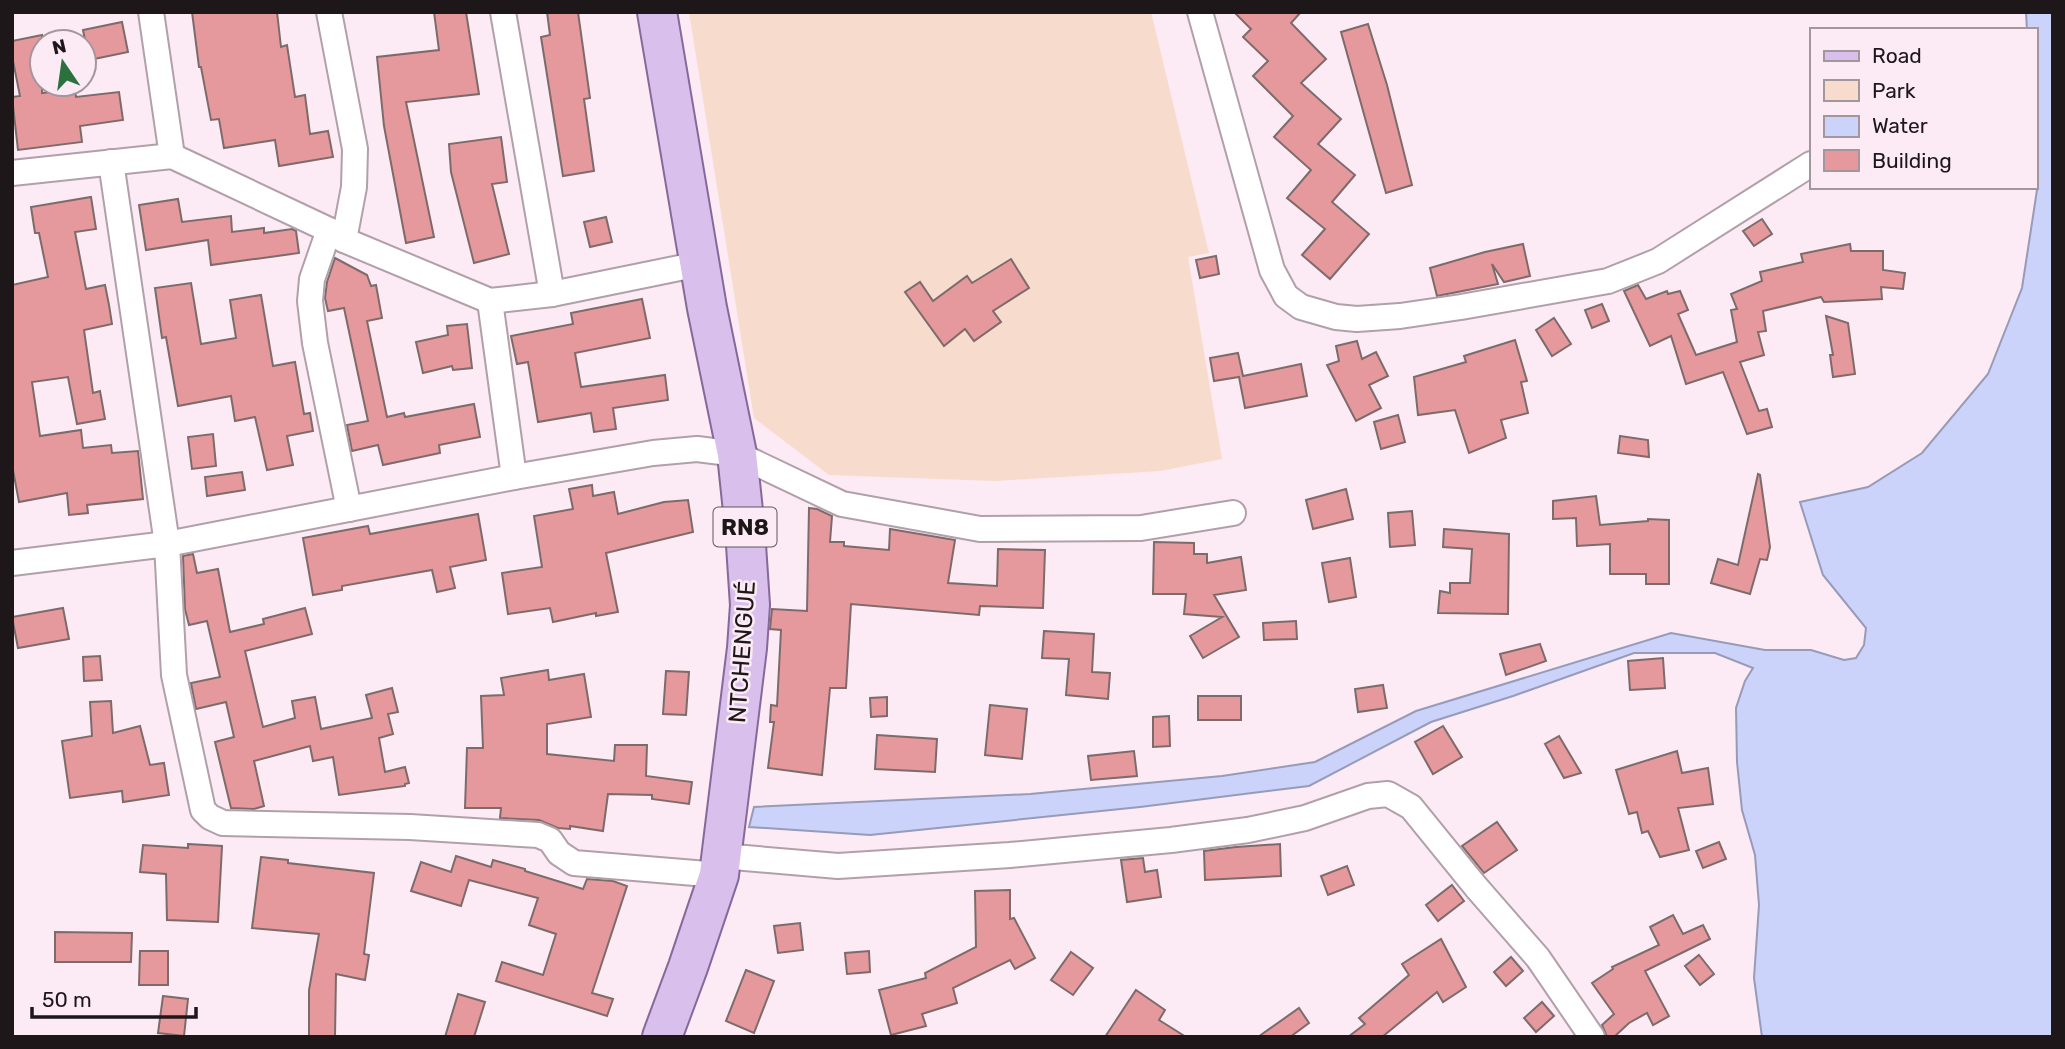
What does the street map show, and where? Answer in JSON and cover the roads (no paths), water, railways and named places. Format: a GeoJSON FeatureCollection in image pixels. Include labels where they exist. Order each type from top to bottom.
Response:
{"type":"FeatureCollection","features":[{"type":"Feature","properties":{"kind":"main road","name":"NTCHENGUÉ"},"geometry":{"type":"LineString","coordinates":[[657,12],[699,264],[737,454],[746,530],[750,605],[721,865],[662,1037]]}},
{"type":"Feature","properties":{"kind":"street"},"geometry":{"type":"LineString","coordinates":[[151,12],[172,156]]}},
{"type":"Feature","properties":{"kind":"street"},"geometry":{"type":"LineString","coordinates":[[329,12],[355,149],[354,187],[336,235],[312,279],[310,302],[315,343],[349,509]]}},
{"type":"Feature","properties":{"kind":"street"},"geometry":{"type":"LineString","coordinates":[[503,12],[552,294]]}},
{"type":"Feature","properties":{"kind":"street"},"geometry":{"type":"LineString","coordinates":[[1200,12],[1272,270],[1286,296],[1301,307],[1318,313],[1357,319],[1400,316],[1608,281],[1658,261],[1810,165]]}},
{"type":"Feature","properties":{"kind":"street"},"geometry":{"type":"LineString","coordinates":[[12,173],[172,156],[336,235],[490,301],[552,294],[699,264]]}},
{"type":"Feature","properties":{"kind":"street"},"geometry":{"type":"LineString","coordinates":[[111,162],[167,544],[174,675],[203,810],[210,817],[223,823],[410,827],[538,835],[550,840],[559,853],[574,863],[838,866],[1050,852],[1248,830],[1305,818],[1368,796],[1388,794],[1411,807],[1538,958],[1592,1037]]}},
{"type":"Feature","properties":{"kind":"street"},"geometry":{"type":"LineString","coordinates":[[490,301],[514,477]]}},
{"type":"Feature","properties":{"kind":"street"},"geometry":{"type":"LineString","coordinates":[[12,563],[167,544],[514,477],[653,453],[697,449],[737,454],[842,504],[980,529],[1141,528],[1233,513]]}},
{"type":"Feature","properties":{"kind":"water"},"geometry":{"type":"Polygon","coordinates":[[[2026,12],[2053,12],[2053,1037],[1762,1037],[1754,978],[1759,905],[1755,855],[1742,810],[1737,762],[1736,708],[1745,681],[1753,668],[1715,653],[1634,653],[1431,722],[1309,786],[1140,807],[870,835],[749,827],[754,807],[1030,794],[1222,776],[1315,762],[1416,711],[1671,633],[1765,650],[1811,650],[1844,660],[1856,658],[1864,645],[1866,628],[1823,575],[1800,502],[1868,487],[1922,453],[1988,374],[2022,288],[2037,190],[2037,28],[2027,28],[2026,12]]]}}]}
